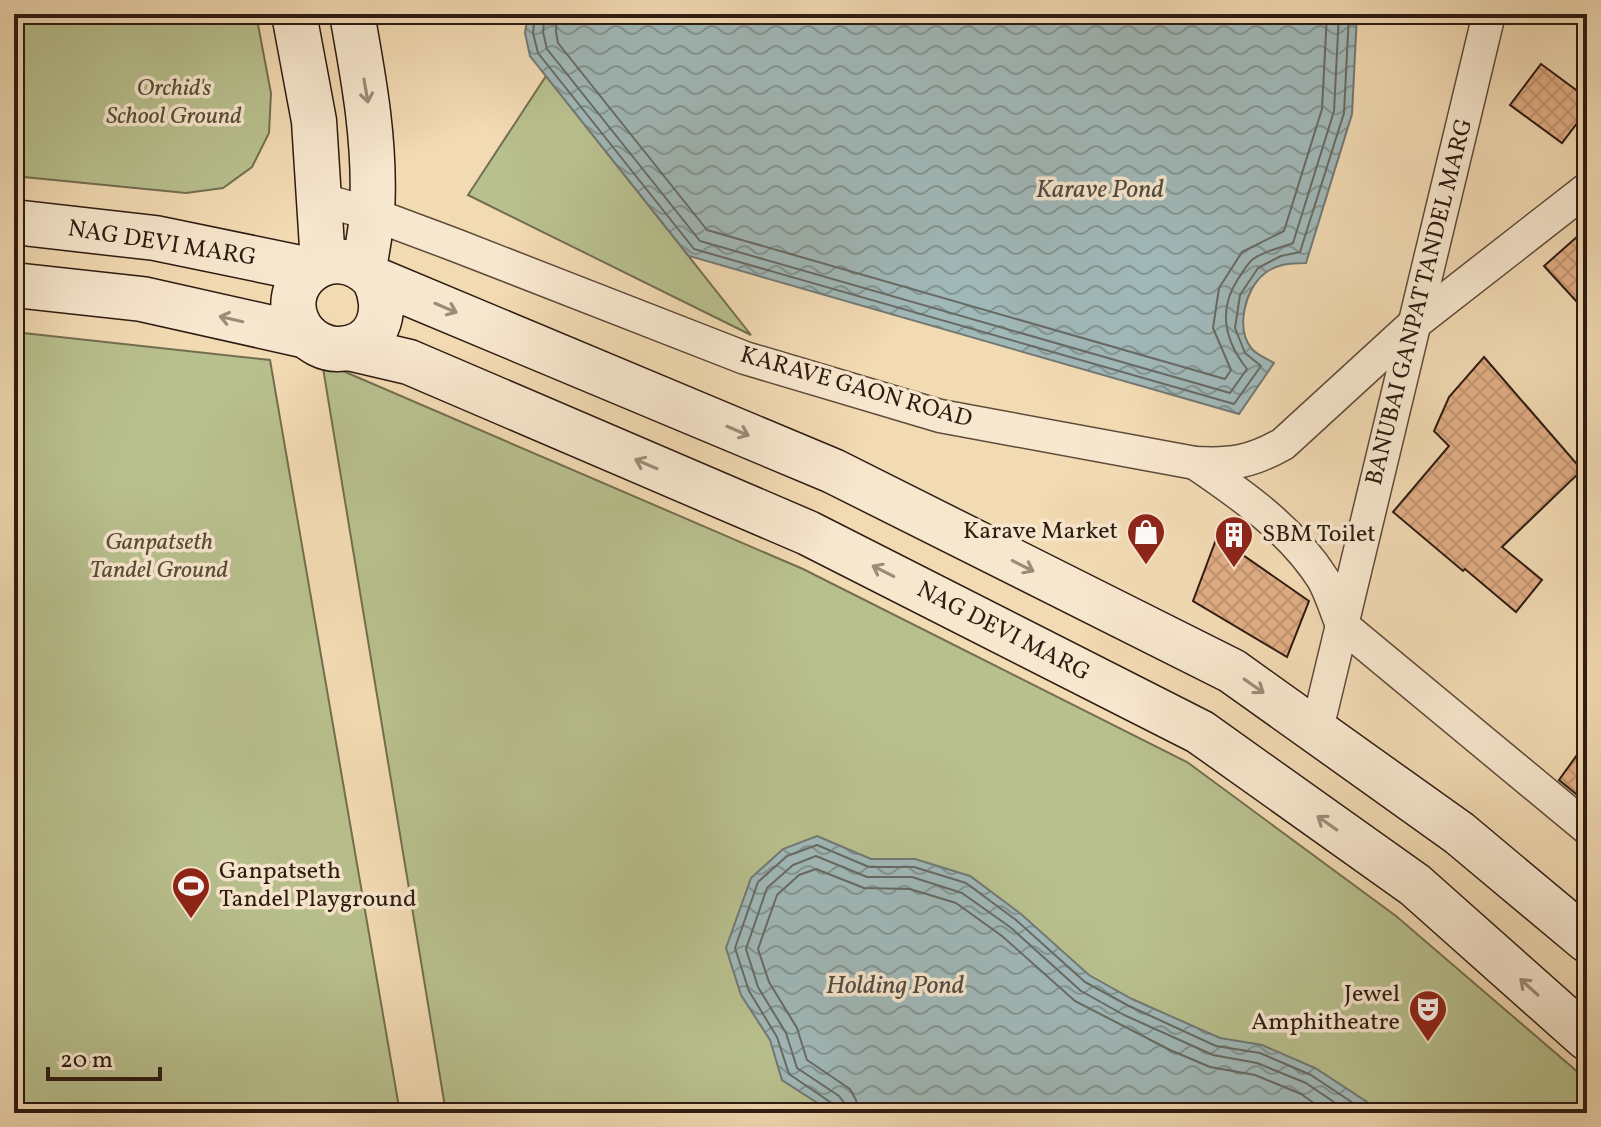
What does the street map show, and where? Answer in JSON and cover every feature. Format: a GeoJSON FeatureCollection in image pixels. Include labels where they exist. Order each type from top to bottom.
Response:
{"type":"FeatureCollection","features":[{"type":"Feature","properties":{"kind":"main road"},"geometry":{"type":"LineString","coordinates":[[294,14],[314,121],[319,199],[343,270],[380,291],[383,305],[374,332],[363,342],[349,348],[334,349],[319,345],[307,336],[298,324],[293,309],[301,280],[343,270],[372,214],[369,110],[352,14]]}},
{"type":"Feature","properties":{"kind":"main road","name":"NAG DEVI MARG"},"geometry":{"type":"LineString","coordinates":[[14,222],[155,238],[343,270],[833,471],[1232,671],[1459,833],[1587,940]]}},
{"type":"Feature","properties":{"kind":"main road"},"geometry":{"type":"LineString","coordinates":[[14,285],[142,299],[307,336]]}},
{"type":"Feature","properties":{"kind":"main road","name":"NAG DEVI MARG"},"geometry":{"type":"LineString","coordinates":[[349,348],[409,362],[808,533],[1200,732],[1415,885],[1587,1038]]}},
{"type":"Feature","properties":{"kind":"street","name":"BANUBAI GANPAT TANDEL MARG"},"geometry":{"type":"LineString","coordinates":[[1317,729],[1489,14]]}},
{"type":"Feature","properties":{"kind":"street","name":"KARAVE GAON ROAD"},"geometry":{"type":"LineString","coordinates":[[319,199],[372,214],[745,358],[940,416],[1195,463],[1229,465],[1259,458],[1283,444],[1414,324],[1587,189]]}},
{"type":"Feature","properties":{"kind":"street"},"geometry":{"type":"LineString","coordinates":[[1195,463],[1246,498],[1292,540],[1323,580],[1342,625],[1587,828]]}},
{"type":"Feature","properties":{"kind":"green space","name":"Orchid's School Ground"},"geometry":{"type":"Polygon","coordinates":[[[14,14],[256,14],[271,93],[269,133],[252,167],[223,188],[186,193],[14,176],[14,14]]]}},
{"type":"Feature","properties":{"kind":"green space"},"geometry":{"type":"Polygon","coordinates":[[[546,76],[751,335],[468,195],[546,76]]]}},
{"type":"Feature","properties":{"kind":"green space","name":"Ganpatseth Tandel Ground"},"geometry":{"type":"Polygon","coordinates":[[[14,332],[270,360],[400,1113],[14,1113],[14,332]]]}},
{"type":"Feature","properties":{"kind":"green space"},"geometry":{"type":"Polygon","coordinates":[[[322,362],[803,569],[1187,762],[1396,916],[1587,1080],[1587,1113],[446,1113],[322,362]]]}},
{"type":"Feature","properties":{"kind":"water","name":"Karave Pond"},"geometry":{"type":"Polygon","coordinates":[[[528,14],[1357,14],[1352,114],[1306,263],[1273,268],[1257,281],[1247,299],[1243,320],[1247,341],[1254,351],[1274,363],[1239,414],[689,256],[530,56],[525,33],[528,14]]]}},
{"type":"Feature","properties":{"kind":"water","name":"Holding Pond"},"geometry":{"type":"Polygon","coordinates":[[[817,836],[871,859],[915,859],[970,876],[1021,914],[1089,975],[1132,999],[1220,1038],[1262,1045],[1315,1068],[1384,1113],[833,1113],[782,1080],[770,1040],[741,995],[726,948],[751,878],[783,849],[817,836]]]}},
{"type":"Feature","properties":{"kind":"building"},"geometry":{"type":"Polygon","coordinates":[[[1541,64],[1587,98],[1587,110],[1562,143],[1510,105],[1541,64]]]}},
{"type":"Feature","properties":{"kind":"building"},"geometry":{"type":"Polygon","coordinates":[[[1587,228],[1587,313],[1544,266],[1587,228]]]}},
{"type":"Feature","properties":{"kind":"building"},"geometry":{"type":"Polygon","coordinates":[[[1484,357],[1582,470],[1502,547],[1542,580],[1516,612],[1393,512],[1449,446],[1434,431],[1449,397],[1484,357]]]}},
{"type":"Feature","properties":{"kind":"building","name":"SBM Toilet"},"geometry":{"type":"Polygon","coordinates":[[[1217,537],[1309,601],[1287,657],[1193,601],[1217,537]]]}},
{"type":"Feature","properties":{"kind":"building"},"geometry":{"type":"Polygon","coordinates":[[[1587,741],[1587,803],[1559,780],[1587,741]]]}},
{"type":"Feature","properties":{"kind":"place","name":"Karave Market"},"geometry":{"type":"Point","coordinates":[1146,566]}},
{"type":"Feature","properties":{"kind":"place","name":"SBM Toilet"},"geometry":{"type":"Point","coordinates":[1234,569]}},
{"type":"Feature","properties":{"kind":"place","name":"Ganpatseth Tandel Playground"},"geometry":{"type":"Point","coordinates":[191,920]}},
{"type":"Feature","properties":{"kind":"place","name":"Jewel Amphitheatre"},"geometry":{"type":"Point","coordinates":[1428,1043]}}]}
